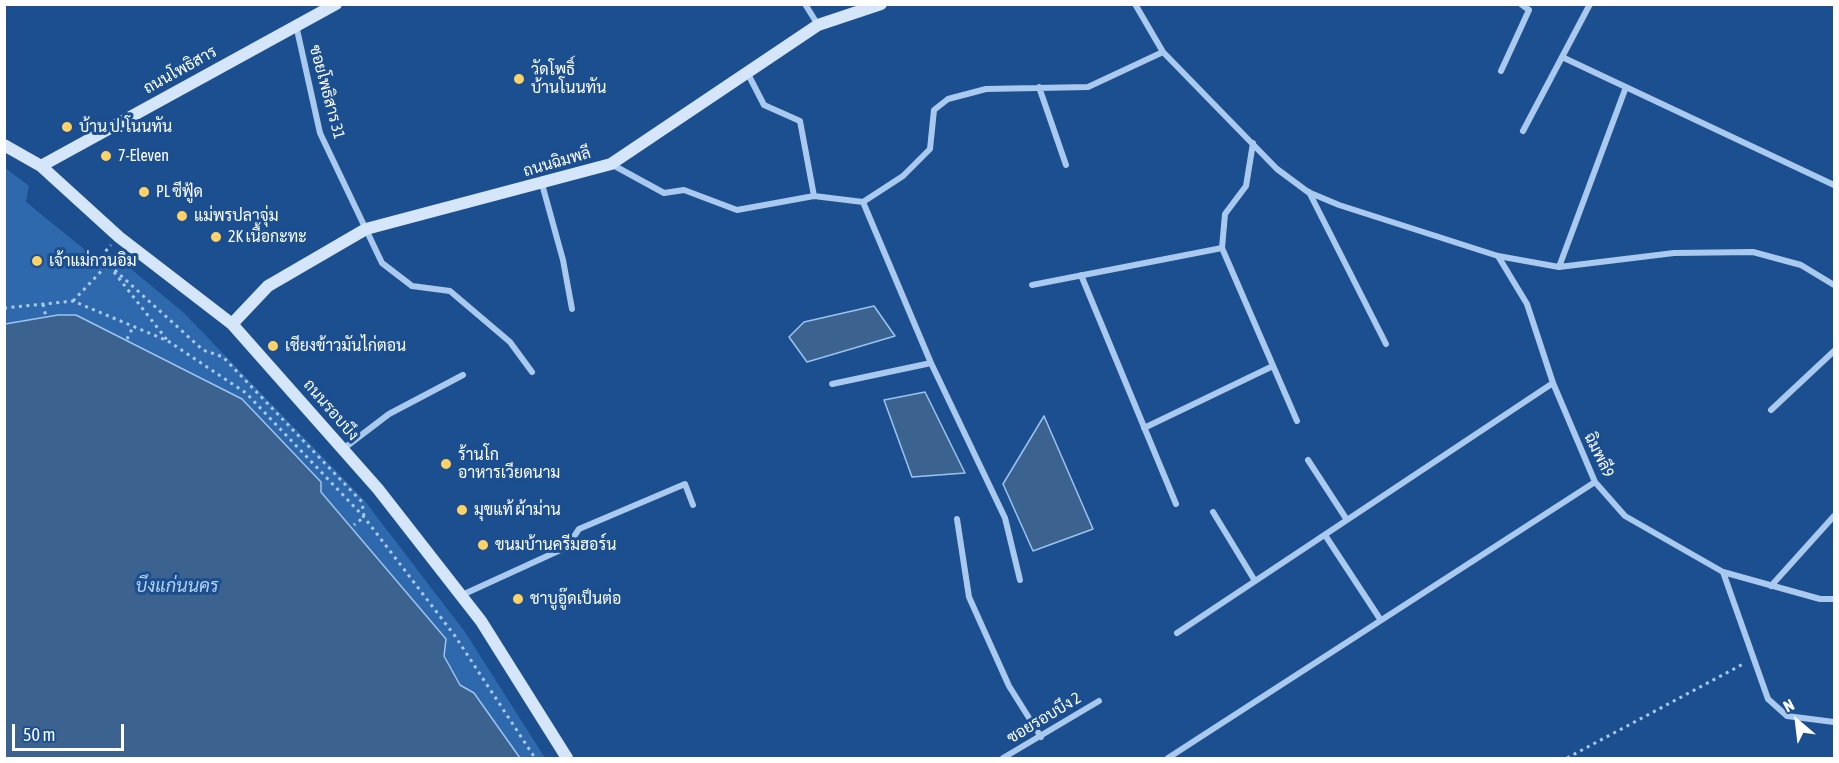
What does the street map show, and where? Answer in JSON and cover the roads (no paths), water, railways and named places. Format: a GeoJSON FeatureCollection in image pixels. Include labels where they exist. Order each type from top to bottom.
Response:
{"type":"FeatureCollection","features":[{"type":"Feature","properties":{"kind":"street","name":"ถนนโพธิสาร"},"geometry":{"type":"LineString","coordinates":[[41,166],[336,4]]}},
{"type":"Feature","properties":{"kind":"street"},"geometry":{"type":"LineString","coordinates":[[805,4],[818,25]]}},
{"type":"Feature","properties":{"kind":"street","name":"ถนนฉิมพลี"},"geometry":{"type":"LineString","coordinates":[[232,324],[268,286],[366,230],[611,164],[818,25],[881,4]]}},
{"type":"Feature","properties":{"kind":"street"},"geometry":{"type":"LineString","coordinates":[[1135,4],[1163,52],[1277,169],[1308,192],[1339,205],[1498,256],[1559,267],[1674,253],[1753,252],[1801,265],[1834,285]]}},
{"type":"Feature","properties":{"kind":"street"},"geometry":{"type":"LineString","coordinates":[[1501,71],[1529,10],[1521,4]]}},
{"type":"Feature","properties":{"kind":"street"},"geometry":{"type":"LineString","coordinates":[[1523,131],[1590,4]]}},
{"type":"Feature","properties":{"kind":"street","name":"ซอยโพธิสาร 31"},"geometry":{"type":"LineString","coordinates":[[296,25],[320,133],[382,263],[412,286],[450,291],[510,342],[532,372]]}},
{"type":"Feature","properties":{"kind":"street"},"geometry":{"type":"LineString","coordinates":[[611,164],[664,193],[684,190],[738,210],[814,196],[863,202],[903,176],[930,149],[934,110],[948,99],[986,89],[1088,87],[1163,52]]}},
{"type":"Feature","properties":{"kind":"street"},"geometry":{"type":"LineString","coordinates":[[1562,57],[1834,185]]}},
{"type":"Feature","properties":{"kind":"street"},"geometry":{"type":"LineString","coordinates":[[748,74],[764,105],[800,121],[814,196]]}},
{"type":"Feature","properties":{"kind":"street"},"geometry":{"type":"LineString","coordinates":[[1039,87],[1065,165]]}},
{"type":"Feature","properties":{"kind":"street"},"geometry":{"type":"LineString","coordinates":[[1559,267],[1626,87]]}},
{"type":"Feature","properties":{"kind":"street"},"geometry":{"type":"LineString","coordinates":[[1253,143],[1246,186],[1225,214],[1222,248],[1297,421]]}},
{"type":"Feature","properties":{"kind":"street","name":"ถนนรอบบึง"},"geometry":{"type":"LineString","coordinates":[[4,145],[41,166],[119,237],[232,324],[378,489],[481,621],[567,759]]}},
{"type":"Feature","properties":{"kind":"street"},"geometry":{"type":"LineString","coordinates":[[542,184],[563,260],[572,309]]}},
{"type":"Feature","properties":{"kind":"street"},"geometry":{"type":"LineString","coordinates":[[1308,192],[1386,344]]}},
{"type":"Feature","properties":{"kind":"street"},"geometry":{"type":"LineString","coordinates":[[863,202],[931,363],[1005,518],[1020,580]]}},
{"type":"Feature","properties":{"kind":"street"},"geometry":{"type":"LineString","coordinates":[[1032,285],[1222,248]]}},
{"type":"Feature","properties":{"kind":"street","name":"ฉิมพลี9"},"geometry":{"type":"LineString","coordinates":[[1498,256],[1527,304],[1553,383],[1595,482],[1625,516],[1723,572],[1820,599],[1834,599]]}},
{"type":"Feature","properties":{"kind":"street"},"geometry":{"type":"LineString","coordinates":[[1081,276],[1176,504]]}},
{"type":"Feature","properties":{"kind":"street"},"geometry":{"type":"LineString","coordinates":[[1771,410],[1834,351]]}},
{"type":"Feature","properties":{"kind":"street"},"geometry":{"type":"LineString","coordinates":[[832,384],[931,363]]}},
{"type":"Feature","properties":{"kind":"street"},"geometry":{"type":"LineString","coordinates":[[1144,428],[1273,366]]}},
{"type":"Feature","properties":{"kind":"street"},"geometry":{"type":"LineString","coordinates":[[343,449],[389,414],[462,375]]}},
{"type":"Feature","properties":{"kind":"street"},"geometry":{"type":"LineString","coordinates":[[1177,633],[1553,383]]}},
{"type":"Feature","properties":{"kind":"street"},"geometry":{"type":"LineString","coordinates":[[1308,460],[1347,520]]}},
{"type":"Feature","properties":{"kind":"street"},"geometry":{"type":"LineString","coordinates":[[1168,759],[1380,619],[1595,482]]}},
{"type":"Feature","properties":{"kind":"street"},"geometry":{"type":"LineString","coordinates":[[461,596],[567,547],[579,529],[685,484],[693,505]]}},
{"type":"Feature","properties":{"kind":"street"},"geometry":{"type":"LineString","coordinates":[[1213,512],[1255,581]]}},
{"type":"Feature","properties":{"kind":"street"},"geometry":{"type":"LineString","coordinates":[[1771,586],[1834,516]]}},
{"type":"Feature","properties":{"kind":"street"},"geometry":{"type":"LineString","coordinates":[[957,519],[969,597],[1009,686],[1041,736]]}},
{"type":"Feature","properties":{"kind":"street"},"geometry":{"type":"LineString","coordinates":[[1325,535],[1380,619]]}},
{"type":"Feature","properties":{"kind":"street"},"geometry":{"type":"LineString","coordinates":[[1723,572],[1752,660],[1768,699],[1786,716],[1834,722]]}},
{"type":"Feature","properties":{"kind":"street","name":"ซอยรอบบึง 2"},"geometry":{"type":"LineString","coordinates":[[1004,759],[1099,701]]}},
{"type":"Feature","properties":{"kind":"water"},"geometry":{"type":"Polygon","coordinates":[[[874,306],[895,336],[807,362],[789,337],[804,322],[874,306]]]}},
{"type":"Feature","properties":{"kind":"water","name":"บึงแก่นนคร"},"geometry":{"type":"Polygon","coordinates":[[[58,315],[76,315],[242,399],[321,482],[321,492],[446,639],[444,656],[460,685],[474,693],[520,758],[5,758],[5,324],[58,315]]]}},
{"type":"Feature","properties":{"kind":"water"},"geometry":{"type":"Polygon","coordinates":[[[925,392],[965,473],[912,477],[884,400],[925,392]]]}},
{"type":"Feature","properties":{"kind":"water"},"geometry":{"type":"Polygon","coordinates":[[[1044,416],[1093,529],[1033,551],[1003,484],[1044,416]]]}},
{"type":"Feature","properties":{"kind":"place","name":"วัดโพธิ์ บ้านโนนทัน"},"geometry":{"type":"Point","coordinates":[519,79]}},
{"type":"Feature","properties":{"kind":"place","name":"บ้าน ป. โนนทัน"},"geometry":{"type":"Point","coordinates":[67,127]}},
{"type":"Feature","properties":{"kind":"place","name":"7-Eleven"},"geometry":{"type":"Point","coordinates":[106,156]}},
{"type":"Feature","properties":{"kind":"place","name":"PL ซีฟู้ด"},"geometry":{"type":"Point","coordinates":[144,192]}},
{"type":"Feature","properties":{"kind":"place","name":"แม่พรปลาจุ่ม"},"geometry":{"type":"Point","coordinates":[182,216]}},
{"type":"Feature","properties":{"kind":"place","name":"2K เนื้อกะทะ"},"geometry":{"type":"Point","coordinates":[216,237]}},
{"type":"Feature","properties":{"kind":"place","name":"เจ้าแม่กวนอิม"},"geometry":{"type":"Point","coordinates":[37,261]}},
{"type":"Feature","properties":{"kind":"place","name":"เชียงข้าวมันไก่ตอน"},"geometry":{"type":"Point","coordinates":[273,346]}},
{"type":"Feature","properties":{"kind":"place","name":"ร้านโก อาหารเวียดนาม"},"geometry":{"type":"Point","coordinates":[446,464]}},
{"type":"Feature","properties":{"kind":"place","name":"มุขแท้ ผ้าม่าน"},"geometry":{"type":"Point","coordinates":[462,510]}},
{"type":"Feature","properties":{"kind":"place","name":"ขนมบ้านครีมฮอร์น"},"geometry":{"type":"Point","coordinates":[483,545]}},
{"type":"Feature","properties":{"kind":"place","name":"ชาบูอู๊ดเป็นต่อ"},"geometry":{"type":"Point","coordinates":[518,599]}}]}
